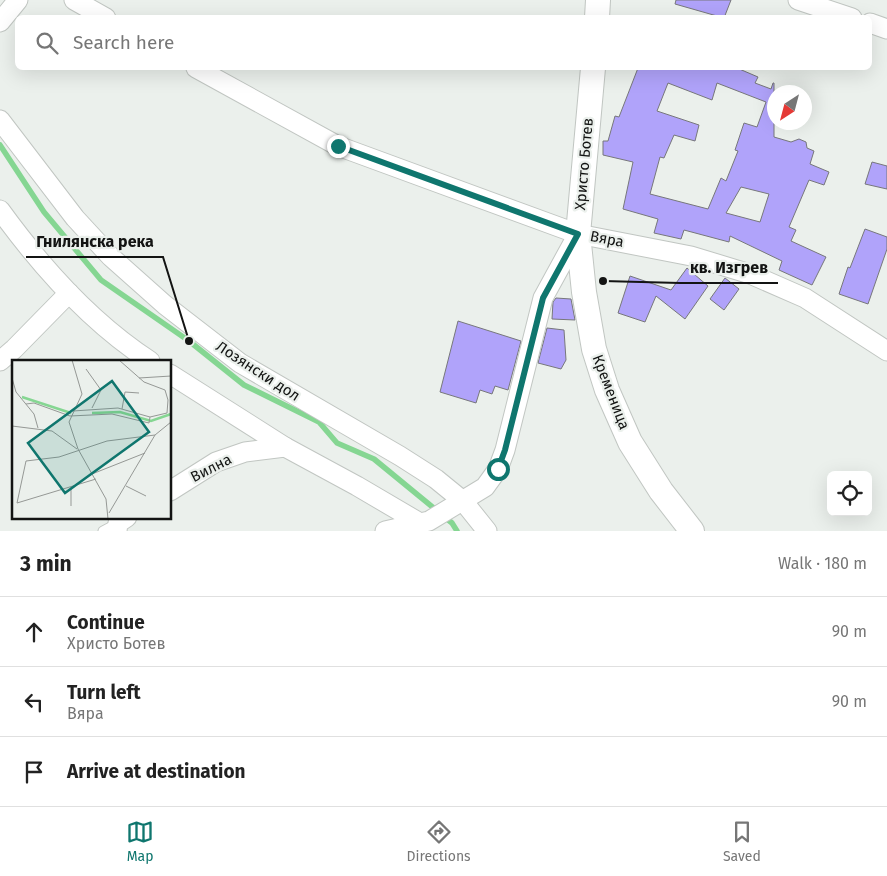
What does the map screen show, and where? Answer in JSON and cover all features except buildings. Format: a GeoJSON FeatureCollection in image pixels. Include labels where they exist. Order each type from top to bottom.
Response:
{"type":"FeatureCollection","features":[{"type":"Feature","properties":{"kind":"street"},"geometry":{"type":"LineString","coordinates":[[0,22],[18,0]]}},
{"type":"Feature","properties":{"kind":"street"},"geometry":{"type":"LineString","coordinates":[[74,0],[101,15]]}},
{"type":"Feature","properties":{"kind":"street"},"geometry":{"type":"LineString","coordinates":[[597,15],[598,0]]}},
{"type":"Feature","properties":{"kind":"street"},"geometry":{"type":"LineString","coordinates":[[809,1],[844,15]]}},
{"type":"Feature","properties":{"kind":"street"},"geometry":{"type":"LineString","coordinates":[[872,24],[887,29]]}},
{"type":"Feature","properties":{"kind":"street","name":"Вяра"},"geometry":{"type":"LineString","coordinates":[[200,70],[338,146],[578,234],[690,256],[750,274],[805,298],[887,351]]}},
{"type":"Feature","properties":{"kind":"street","name":"Христо Ботев"},"geometry":{"type":"LineString","coordinates":[[385,531],[424,522],[459,504],[485,487],[498,469],[505,450],[543,298],[578,234],[592,70]]}},
{"type":"Feature","properties":{"kind":"street","name":"Лозянски дол"},"geometry":{"type":"LineString","coordinates":[[0,120],[75,218],[111,256],[165,305],[240,363],[436,479],[488,531]]}},
{"type":"Feature","properties":{"kind":"street"},"geometry":{"type":"LineString","coordinates":[[0,210],[35,257],[69,293],[96,320],[128,347],[148,360]]}},
{"type":"Feature","properties":{"kind":"street","name":"Кременица"},"geometry":{"type":"LineString","coordinates":[[578,234],[584,292],[594,349],[607,390],[630,442],[661,492],[692,531]]}},
{"type":"Feature","properties":{"kind":"street"},"geometry":{"type":"LineString","coordinates":[[0,361],[69,293]]}},
{"type":"Feature","properties":{"kind":"street"},"geometry":{"type":"LineString","coordinates":[[171,375],[285,447],[424,522]]}},
{"type":"Feature","properties":{"kind":"street","name":"Вилна"},"geometry":{"type":"LineString","coordinates":[[171,490],[216,462],[244,452],[285,447]]}},
{"type":"Feature","properties":{"kind":"waterway"},"geometry":{"type":"LineString","coordinates":[[0,145],[44,212],[101,280],[189,341],[244,385],[319,422],[337,443],[374,459],[452,523],[457,531]]}},
{"type":"Feature","properties":{"kind":"place","name":"кв. Изгрев"},"geometry":{"type":"Point","coordinates":[603,281]}},
{"type":"Feature","properties":{"kind":"place","name":"Гнилянска река"},"geometry":{"type":"Point","coordinates":[189,341]}},
{"type":"Feature","properties":{"kind":"route"},"geometry":{"type":"LineString","coordinates":[[338,146],[578,234],[543,298],[505,450],[498,469]]}}]}
